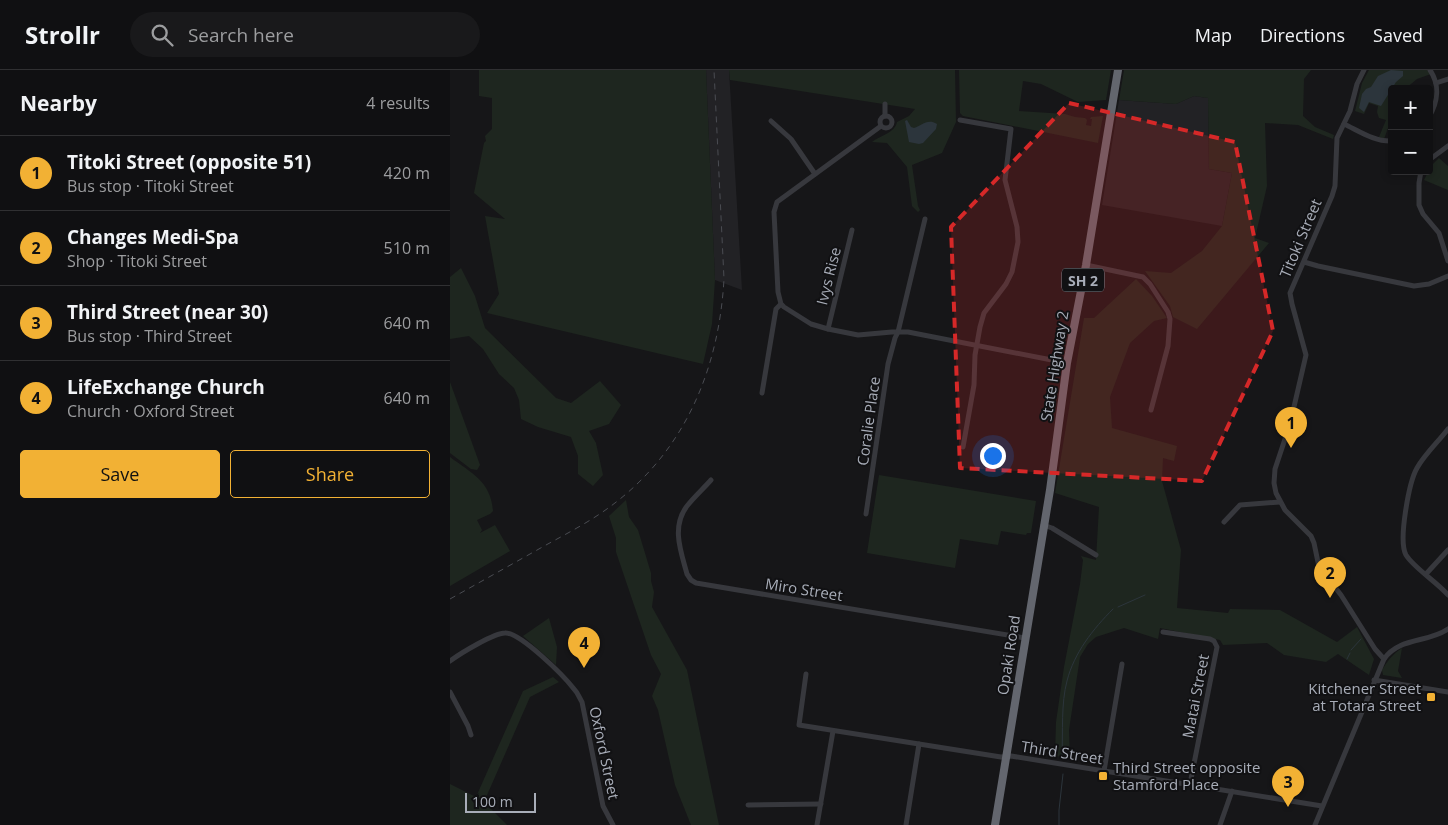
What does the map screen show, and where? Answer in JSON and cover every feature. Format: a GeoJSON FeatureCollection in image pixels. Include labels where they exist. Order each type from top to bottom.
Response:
{"type":"FeatureCollection","features":[{"type":"Feature","properties":{"kind":"highway","name":"State Highway 2"},"geometry":{"type":"LineString","coordinates":[[1050,490],[1067,363],[1086,265],[1118,70]]}},
{"type":"Feature","properties":{"kind":"highway","name":"Opaki Road"},"geometry":{"type":"LineString","coordinates":[[995,825],[1050,490]]}},
{"type":"Feature","properties":{"kind":"street"},"geometry":{"type":"LineString","coordinates":[[1364,70],[1344,124],[1372,138],[1388,142]]}},
{"type":"Feature","properties":{"kind":"street"},"geometry":{"type":"LineString","coordinates":[[1430,70],[1436,82],[1433,108]]}},
{"type":"Feature","properties":{"kind":"street"},"geometry":{"type":"LineString","coordinates":[[1436,82],[1448,79]]}},
{"type":"Feature","properties":{"kind":"street"},"geometry":{"type":"LineString","coordinates":[[885,104],[885,116]]}},
{"type":"Feature","properties":{"kind":"street"},"geometry":{"type":"LineString","coordinates":[[881,126],[888,128],[892,124],[891,118],[885,116]]}},
{"type":"Feature","properties":{"kind":"street"},"geometry":{"type":"LineString","coordinates":[[881,126],[880,120],[885,116]]}},
{"type":"Feature","properties":{"kind":"street"},"geometry":{"type":"LineString","coordinates":[[960,120],[1011,129],[1005,180],[1018,234],[1015,257],[1009,278],[984,313],[976,345],[974,385],[963,447]]}},
{"type":"Feature","properties":{"kind":"street"},"geometry":{"type":"LineString","coordinates":[[771,121],[791,139],[815,174]]}},
{"type":"Feature","properties":{"kind":"street","name":"Titoki Street"},"geometry":{"type":"LineString","coordinates":[[1344,124],[1336,144],[1335,186],[1290,293],[1306,355],[1290,424],[1274,476],[1276,493],[1280,502],[1291,518],[1311,536],[1318,567],[1341,595],[1374,649],[1384,660]]}},
{"type":"Feature","properties":{"kind":"street"},"geometry":{"type":"LineString","coordinates":[[881,126],[783,197],[775,207],[778,292],[781,304],[810,324],[828,329],[858,335],[908,332],[1067,363]]}},
{"type":"Feature","properties":{"kind":"street"},"geometry":{"type":"LineString","coordinates":[[1433,157],[1448,146]]}},
{"type":"Feature","properties":{"kind":"street"},"geometry":{"type":"LineString","coordinates":[[1420,175],[1419,205],[1423,214],[1439,233],[1448,261]]}},
{"type":"Feature","properties":{"kind":"street","name":"Coralie Place"},"geometry":{"type":"LineString","coordinates":[[866,514],[888,364],[898,332],[925,219]]}},
{"type":"Feature","properties":{"kind":"street","name":"Ivys Rise"},"geometry":{"type":"LineString","coordinates":[[828,329],[852,230]]}},
{"type":"Feature","properties":{"kind":"street"},"geometry":{"type":"LineString","coordinates":[[1304,262],[1414,286],[1429,284],[1448,276]]}},
{"type":"Feature","properties":{"kind":"street"},"geometry":{"type":"LineString","coordinates":[[1086,265],[1144,277],[1168,312],[1170,319],[1168,346],[1151,410]]}},
{"type":"Feature","properties":{"kind":"street"},"geometry":{"type":"LineString","coordinates":[[762,393],[776,309],[781,304]]}},
{"type":"Feature","properties":{"kind":"street"},"geometry":{"type":"LineString","coordinates":[[1448,429],[1423,459],[1414,475],[1402,534],[1406,555],[1448,595]]}},
{"type":"Feature","properties":{"kind":"street","name":"Miro Street"},"geometry":{"type":"LineString","coordinates":[[711,480],[686,507],[679,524],[678,532],[687,574],[696,583],[1025,638]]}},
{"type":"Feature","properties":{"kind":"street"},"geometry":{"type":"LineString","coordinates":[[1224,522],[1240,506],[1280,502]]}},
{"type":"Feature","properties":{"kind":"street"},"geometry":{"type":"LineString","coordinates":[[1043,526],[1052,528],[1096,556]]}},
{"type":"Feature","properties":{"kind":"street"},"geometry":{"type":"LineString","coordinates":[[1426,574],[1448,550]]}},
{"type":"Feature","properties":{"kind":"street"},"geometry":{"type":"LineString","coordinates":[[1314,825],[1384,660],[1390,652],[1400,645],[1448,629]]}},
{"type":"Feature","properties":{"kind":"street","name":"Matai Street"},"geometry":{"type":"LineString","coordinates":[[1163,632],[1210,639],[1216,643],[1217,649],[1190,784]]}},
{"type":"Feature","properties":{"kind":"street","name":"Oxford Street"},"geometry":{"type":"LineString","coordinates":[[450,661],[496,635],[505,633],[521,638],[558,671],[578,693],[582,702],[603,806],[613,825]]}},
{"type":"Feature","properties":{"kind":"street"},"geometry":{"type":"LineString","coordinates":[[1104,771],[1122,664]]}},
{"type":"Feature","properties":{"kind":"street","name":"Third Street"},"geometry":{"type":"LineString","coordinates":[[806,674],[799,725],[1001,757],[1011,756],[1322,806]]}},
{"type":"Feature","properties":{"kind":"street"},"geometry":{"type":"LineString","coordinates":[[1374,680],[1448,692]]}},
{"type":"Feature","properties":{"kind":"street"},"geometry":{"type":"LineString","coordinates":[[450,692],[471,735]]}},
{"type":"Feature","properties":{"kind":"street"},"geometry":{"type":"LineString","coordinates":[[817,825],[833,731]]}},
{"type":"Feature","properties":{"kind":"street"},"geometry":{"type":"LineString","coordinates":[[906,825],[919,744]]}},
{"type":"Feature","properties":{"kind":"street"},"geometry":{"type":"LineString","coordinates":[[1220,825],[1232,791]]}},
{"type":"Feature","properties":{"kind":"street"},"geometry":{"type":"LineString","coordinates":[[748,805],[821,804]]}},
{"type":"Feature","properties":{"kind":"highlighted area"},"geometry":{"type":"Polygon","coordinates":[[[1069,103],[1235,142],[1273,331],[1202,481],[960,468],[951,227],[1069,103]]]}},
{"type":"Feature","properties":{"kind":"shaded area"},"geometry":{"type":"Polygon","coordinates":[[[479,70],[706,70],[715,280],[712,324],[703,364],[487,313],[499,294],[485,216],[505,219],[474,193],[486,141],[485,136],[492,129],[492,98],[479,96],[479,70]]]}},
{"type":"Feature","properties":{"kind":"shaded area"},"geometry":{"type":"Polygon","coordinates":[[[706,70],[729,70],[742,290],[715,280],[706,70]]]}},
{"type":"Feature","properties":{"kind":"shaded area"},"geometry":{"type":"Polygon","coordinates":[[[729,70],[955,70],[956,122],[942,153],[912,165],[920,210],[918,212],[912,206],[907,167],[887,143],[872,142],[894,129],[897,122],[909,116],[915,109],[730,80],[729,70]]]}},
{"type":"Feature","properties":{"kind":"shaded area"},"geometry":{"type":"Polygon","coordinates":[[[959,70],[1111,70],[1106,100],[1078,102],[1041,84],[1023,81],[1019,111],[1065,114],[1085,118],[1087,120],[1086,125],[1091,126],[1091,117],[1103,116],[1098,143],[963,116],[960,113],[959,70]]]}},
{"type":"Feature","properties":{"kind":"shaded area"},"geometry":{"type":"Polygon","coordinates":[[[1124,70],[1311,70],[1304,79],[1303,116],[1315,127],[1334,135],[1333,139],[1298,125],[1265,123],[1267,186],[1255,238],[1269,243],[1197,329],[1173,317],[1170,306],[1145,271],[1171,273],[1202,251],[1222,226],[1232,173],[1209,169],[1208,98],[1194,96],[1176,104],[1119,100],[1124,70]]]}},
{"type":"Feature","properties":{"kind":"shaded area"},"geometry":{"type":"Polygon","coordinates":[[[1369,70],[1427,70],[1431,74],[1417,79],[1410,85],[1388,85],[1388,128],[1384,139],[1379,137],[1386,120],[1379,118],[1378,106],[1369,103],[1364,114],[1355,111],[1362,83],[1369,70]]]}},
{"type":"Feature","properties":{"kind":"shaded area"},"geometry":{"type":"Polygon","coordinates":[[[1391,70],[1403,71],[1403,76],[1394,85],[1388,85],[1388,95],[1381,106],[1369,102],[1364,112],[1359,108],[1362,94],[1371,87],[1378,76],[1391,70]]]}},
{"type":"Feature","properties":{"kind":"shaded area"},"geometry":{"type":"Polygon","coordinates":[[[1194,96],[1208,98],[1209,169],[1232,173],[1222,226],[1102,205],[1119,100],[1176,104],[1194,96]]]}},
{"type":"Feature","properties":{"kind":"shaded area"},"geometry":{"type":"Polygon","coordinates":[[[907,120],[911,127],[914,128],[927,122],[933,122],[937,124],[936,129],[923,143],[909,142],[905,121],[907,120]]]}},
{"type":"Feature","properties":{"kind":"shaded area"},"geometry":{"type":"Polygon","coordinates":[[[1439,158],[1448,166],[1448,190],[1424,180],[1426,175],[1433,175],[1433,164],[1439,158]]]}},
{"type":"Feature","properties":{"kind":"shaded area"},"geometry":{"type":"Polygon","coordinates":[[[461,268],[475,296],[485,328],[556,398],[571,403],[600,381],[621,405],[609,424],[589,431],[596,443],[603,475],[593,486],[578,474],[578,456],[571,437],[538,427],[521,419],[519,400],[514,388],[499,374],[483,349],[469,336],[450,339],[450,277],[461,268]]]}},
{"type":"Feature","properties":{"kind":"shaded area"},"geometry":{"type":"Polygon","coordinates":[[[1136,279],[1152,296],[1167,318],[1154,321],[1130,343],[1110,397],[1112,428],[1177,446],[1174,461],[1163,458],[1162,481],[1181,550],[1177,608],[1228,613],[1230,609],[1280,610],[1337,642],[1357,627],[1374,659],[1369,675],[1338,654],[1326,662],[1284,655],[1267,643],[1223,645],[1220,640],[1160,628],[1158,639],[1124,628],[1096,637],[1088,644],[1080,657],[1069,730],[1070,758],[1055,756],[1056,722],[1064,667],[1080,584],[1083,560],[1081,556],[1096,560],[1099,507],[1055,493],[1084,318],[1094,318],[1136,279]]]}},
{"type":"Feature","properties":{"kind":"shaded area"},"geometry":{"type":"Polygon","coordinates":[[[450,382],[480,465],[477,470],[471,469],[450,453],[450,382]]]}},
{"type":"Feature","properties":{"kind":"shaded area"},"geometry":{"type":"Polygon","coordinates":[[[450,457],[479,479],[488,492],[493,511],[477,520],[482,530],[480,533],[495,525],[510,551],[450,586],[450,457]]]}},
{"type":"Feature","properties":{"kind":"shaded area"},"geometry":{"type":"Polygon","coordinates":[[[879,475],[1036,501],[1031,533],[1026,535],[1001,531],[998,545],[960,539],[955,568],[867,553],[879,475]]]}},
{"type":"Feature","properties":{"kind":"shaded area"},"geometry":{"type":"Polygon","coordinates":[[[626,500],[629,517],[638,530],[651,573],[654,592],[652,607],[687,670],[719,825],[691,825],[675,785],[658,710],[652,696],[661,674],[651,655],[616,552],[616,538],[609,516],[626,500]]]}},
{"type":"Feature","properties":{"kind":"shaded area"},"geometry":{"type":"Polygon","coordinates":[[[549,618],[557,647],[556,665],[523,636],[549,618]]]}},
{"type":"Feature","properties":{"kind":"shaded area"},"geometry":{"type":"Polygon","coordinates":[[[1402,648],[1398,671],[1402,678],[1383,675],[1382,670],[1386,663],[1402,648]]]}},
{"type":"Feature","properties":{"kind":"shaded area"},"geometry":{"type":"Polygon","coordinates":[[[553,677],[559,682],[530,697],[484,802],[507,825],[450,825],[450,784],[476,797],[523,691],[553,677]]]}},
{"type":"Feature","properties":{"kind":"waterway"},"geometry":{"type":"LineString","coordinates":[[1118,607],[1145,595]]}},
{"type":"Feature","properties":{"kind":"waterway"},"geometry":{"type":"LineString","coordinates":[[1062,755],[1064,699],[1070,671],[1085,642],[1113,609]]}},
{"type":"Feature","properties":{"kind":"waterway"},"geometry":{"type":"LineString","coordinates":[[1351,650],[1361,639]]}},
{"type":"Feature","properties":{"kind":"waterway"},"geometry":{"type":"LineString","coordinates":[[1347,659],[1350,653]]}},
{"type":"Feature","properties":{"kind":"waterway"},"geometry":{"type":"LineString","coordinates":[[1059,825],[1063,774]]}},
{"type":"Feature","properties":{"kind":"railway"},"geometry":{"type":"LineString","coordinates":[[450,599],[579,527],[611,506],[637,484],[659,460],[678,434],[693,406],[706,376],[715,345],[724,279],[714,70]]}},
{"type":"Feature","properties":{"kind":"place","name":"Titoki Street (opposite 51)"},"geometry":{"type":"Point","coordinates":[1291,448]}},
{"type":"Feature","properties":{"kind":"place","name":"Changes Medi-Spa"},"geometry":{"type":"Point","coordinates":[1330,598]}},
{"type":"Feature","properties":{"kind":"place","name":"LifeExchange Church"},"geometry":{"type":"Point","coordinates":[584,668]}},
{"type":"Feature","properties":{"kind":"place","name":"Kitchener Street at Totara Street"},"geometry":{"type":"Point","coordinates":[1431,697]}},
{"type":"Feature","properties":{"kind":"place","name":"Third Street opposite Stamford Place"},"geometry":{"type":"Point","coordinates":[1103,776]}},
{"type":"Feature","properties":{"kind":"place","name":"Third Street (near 30)"},"geometry":{"type":"Point","coordinates":[1288,807]}}]}
